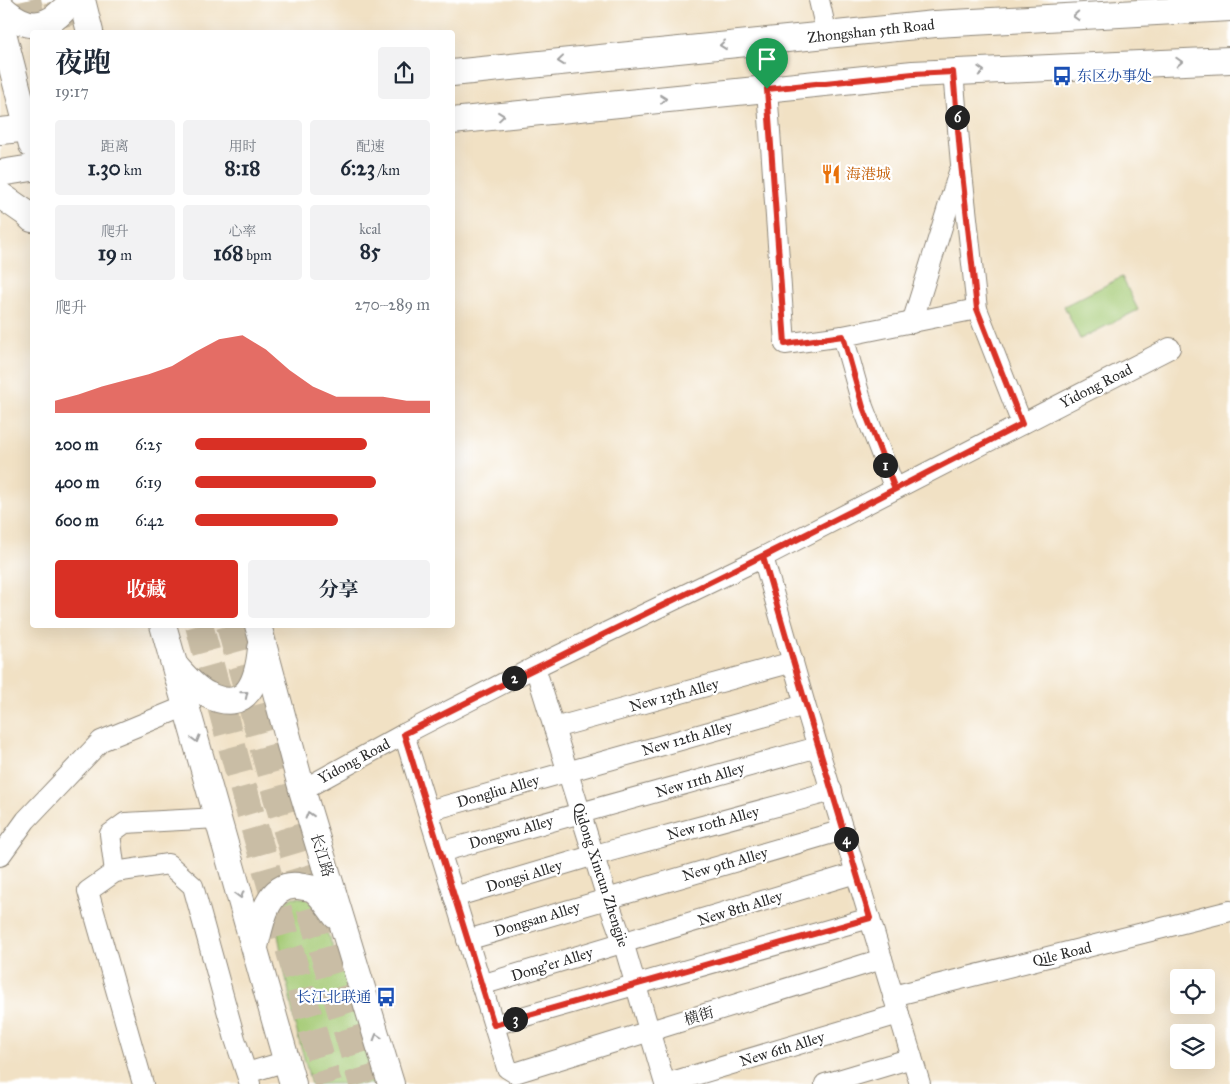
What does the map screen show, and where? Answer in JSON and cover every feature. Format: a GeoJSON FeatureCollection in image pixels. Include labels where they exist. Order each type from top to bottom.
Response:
{"type":"FeatureCollection","features":[{"type":"Feature","properties":{"kind":"main road"},"geometry":{"type":"LineString","coordinates":[[0,6],[11,17],[27,24],[40,25],[53,20],[69,5],[71,0]]}},
{"type":"Feature","properties":{"kind":"main road"},"geometry":{"type":"LineString","coordinates":[[82,0],[90,30]]}},
{"type":"Feature","properties":{"kind":"main road","name":"Zhongshan 5th Road"},"geometry":{"type":"LineString","coordinates":[[455,73],[935,24],[1230,8]]}},
{"type":"Feature","properties":{"kind":"main road"},"geometry":{"type":"LineString","coordinates":[[0,75],[3,33]]}},
{"type":"Feature","properties":{"kind":"main road"},"geometry":{"type":"LineString","coordinates":[[3,33],[30,130]]}},
{"type":"Feature","properties":{"kind":"main road"},"geometry":{"type":"LineString","coordinates":[[455,121],[913,74],[1230,60]]}},
{"type":"Feature","properties":{"kind":"main road"},"geometry":{"type":"LineString","coordinates":[[0,131],[30,134]]}},
{"type":"Feature","properties":{"kind":"main road"},"geometry":{"type":"LineString","coordinates":[[0,173],[30,168]]}},
{"type":"Feature","properties":{"kind":"main road"},"geometry":{"type":"LineString","coordinates":[[0,196],[30,218]]}},
{"type":"Feature","properties":{"kind":"main road"},"geometry":{"type":"LineString","coordinates":[[164,628],[290,1073]]}},
{"type":"Feature","properties":{"kind":"main road"},"geometry":{"type":"LineString","coordinates":[[175,666],[208,695],[227,701],[238,700],[251,689],[259,670],[260,632]]}},
{"type":"Feature","properties":{"kind":"main road","name":"长江路"},"geometry":{"type":"LineString","coordinates":[[260,632],[302,790],[391,1084]]}},
{"type":"Feature","properties":{"kind":"main road"},"geometry":{"type":"LineString","coordinates":[[255,947],[266,907],[280,889],[292,886],[312,888],[321,896],[342,924]]}},
{"type":"Feature","properties":{"kind":"street"},"geometry":{"type":"LineString","coordinates":[[819,0],[826,35]]}},
{"type":"Feature","properties":{"kind":"street"},"geometry":{"type":"LineString","coordinates":[[953,72],[977,309],[1022,424]]}},
{"type":"Feature","properties":{"kind":"street"},"geometry":{"type":"LineString","coordinates":[[767,89],[785,344],[843,336],[977,309]]}},
{"type":"Feature","properties":{"kind":"street"},"geometry":{"type":"LineString","coordinates":[[912,323],[961,164]]}},
{"type":"Feature","properties":{"kind":"street"},"geometry":{"type":"LineString","coordinates":[[843,336],[863,407],[895,489]]}},
{"type":"Feature","properties":{"kind":"street","name":"Yidong Road"},"geometry":{"type":"LineString","coordinates":[[302,790],[404,734],[535,667],[763,557],[1170,348]]}},
{"type":"Feature","properties":{"kind":"street"},"geometry":{"type":"LineString","coordinates":[[763,557],[818,747],[920,1084]]}},
{"type":"Feature","properties":{"kind":"street","name":"New 13th Alley"},"geometry":{"type":"LineString","coordinates":[[554,728],[793,662]]}},
{"type":"Feature","properties":{"kind":"street","name":"Qidong Xincun Zhengjie"},"geometry":{"type":"LineString","coordinates":[[535,667],[607,898],[623,942],[665,1084]]}},
{"type":"Feature","properties":{"kind":"street","name":"New 12th Alley"},"geometry":{"type":"LineString","coordinates":[[568,772],[806,705]]}},
{"type":"Feature","properties":{"kind":"street"},"geometry":{"type":"LineString","coordinates":[[0,856],[26,820],[101,741],[186,706]]}},
{"type":"Feature","properties":{"kind":"street"},"geometry":{"type":"LineString","coordinates":[[404,734],[494,1025],[870,918]]}},
{"type":"Feature","properties":{"kind":"street","name":"New 11th Alley"},"geometry":{"type":"LineString","coordinates":[[581,813],[818,747]]}},
{"type":"Feature","properties":{"kind":"street","name":"Dongliu Alley"},"geometry":{"type":"LineString","coordinates":[[428,811],[568,772]]}},
{"type":"Feature","properties":{"kind":"street","name":"New 10th Alley"},"geometry":{"type":"LineString","coordinates":[[595,855],[832,791]]}},
{"type":"Feature","properties":{"kind":"street","name":"Dongwu Alley"},"geometry":{"type":"LineString","coordinates":[[440,852],[581,813]]}},
{"type":"Feature","properties":{"kind":"street"},"geometry":{"type":"LineString","coordinates":[[115,872],[110,834],[125,823],[218,818]]}},
{"type":"Feature","properties":{"kind":"street","name":"New 9th Alley"},"geometry":{"type":"LineString","coordinates":[[607,898],[843,830]]}},
{"type":"Feature","properties":{"kind":"street","name":"Dongsi Alley"},"geometry":{"type":"LineString","coordinates":[[454,897],[595,855]]}},
{"type":"Feature","properties":{"kind":"street"},"geometry":{"type":"LineString","coordinates":[[143,1084],[88,891],[115,872],[168,864],[193,886],[234,1039],[249,1078],[290,1073]]}},
{"type":"Feature","properties":{"kind":"street","name":"New 8th Alley"},"geometry":{"type":"LineString","coordinates":[[623,942],[856,873]]}},
{"type":"Feature","properties":{"kind":"street","name":"Dongsan Alley"},"geometry":{"type":"LineString","coordinates":[[467,940],[607,898]]}},
{"type":"Feature","properties":{"kind":"street","name":"Qile Road"},"geometry":{"type":"LineString","coordinates":[[896,1005],[1230,911]]}},
{"type":"Feature","properties":{"kind":"street","name":"Dong'er Alley"},"geometry":{"type":"LineString","coordinates":[[481,985],[623,942]]}},
{"type":"Feature","properties":{"kind":"street","name":"横街"},"geometry":{"type":"LineString","coordinates":[[494,1025],[507,1068],[516,1072],[882,959]]}},
{"type":"Feature","properties":{"kind":"street","name":"New 6th Alley"},"geometry":{"type":"LineString","coordinates":[[665,1084],[896,1005]]}},
{"type":"Feature","properties":{"kind":"street"},"geometry":{"type":"LineString","coordinates":[[825,1084],[912,1058]]}},
{"type":"Feature","properties":{"kind":"green space"},"geometry":{"type":"Polygon","coordinates":[[[1122,277],[1138,310],[1080,339],[1064,306],[1122,277]]]}},
{"type":"Feature","properties":{"kind":"green space"},"geometry":{"type":"Polygon","coordinates":[[[293,897],[306,898],[318,910],[356,1004],[378,1084],[311,1084],[295,1025],[275,919],[280,905],[293,897]]]}},
{"type":"Feature","properties":{"kind":"tunnel"},"geometry":{"type":"LineString","coordinates":[[27,0],[34,30]]}},
{"type":"Feature","properties":{"kind":"tunnel"},"geometry":{"type":"LineString","coordinates":[[58,0],[66,30]]}},
{"type":"Feature","properties":{"kind":"tunnel"},"geometry":{"type":"LineString","coordinates":[[200,628],[248,805],[328,1084]]}},
{"type":"Feature","properties":{"kind":"tunnel"},"geometry":{"type":"LineString","coordinates":[[231,628],[277,797],[363,1084]]}},
{"type":"Feature","properties":{"kind":"place","name":"东区办事处"},"geometry":{"type":"Point","coordinates":[1062,76]}},
{"type":"Feature","properties":{"kind":"place","name":"海港城"},"geometry":{"type":"Point","coordinates":[831,174]}},
{"type":"Feature","properties":{"kind":"place","name":"长江北联通"},"geometry":{"type":"Point","coordinates":[386,997]}},
{"type":"Feature","properties":{"kind":"route"},"geometry":{"type":"LineString","coordinates":[[767,89],[785,344],[843,336],[863,407],[895,489],[763,557],[535,667],[404,734],[494,1025],[870,918],[763,557],[1022,424],[977,309],[953,72],[913,74],[767,89]]}}]}
